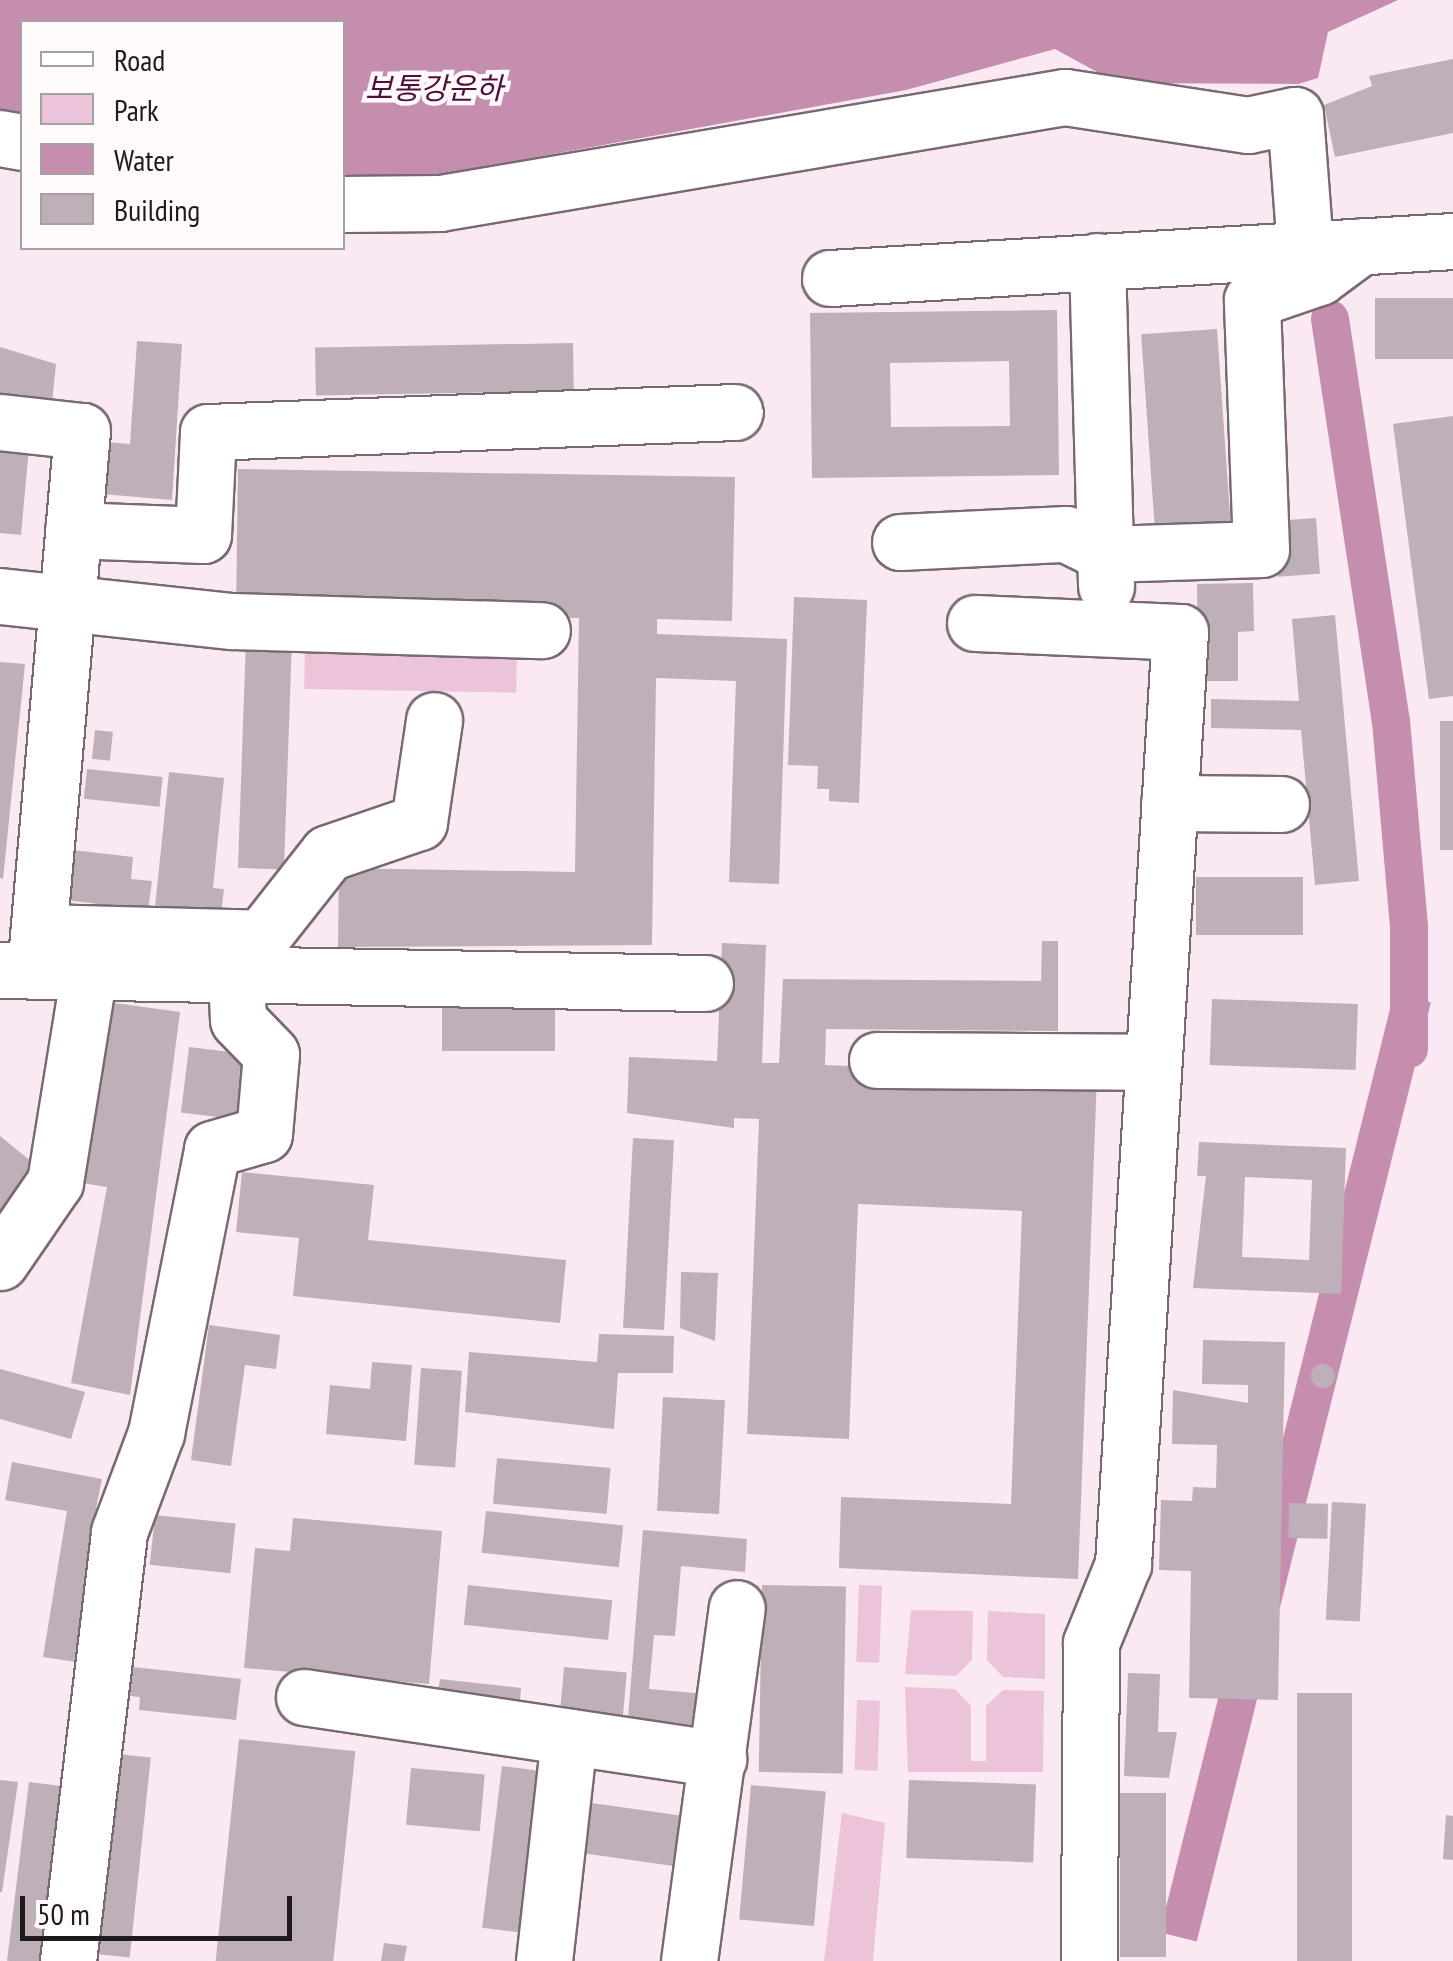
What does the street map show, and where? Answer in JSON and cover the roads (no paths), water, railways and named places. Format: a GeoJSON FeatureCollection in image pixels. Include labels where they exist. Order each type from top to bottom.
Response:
{"type":"FeatureCollection","features":[{"type":"Feature","properties":{"kind":"street"},"geometry":{"type":"LineString","coordinates":[[345,204],[440,203],[1065,97],[1248,124],[1296,114],[1304,249]]}},
{"type":"Feature","properties":{"kind":"street"},"geometry":{"type":"LineString","coordinates":[[830,278],[1453,241]]}},
{"type":"Feature","properties":{"kind":"street"},"geometry":{"type":"LineString","coordinates":[[900,542],[1066,534],[1106,554],[1260,549],[1252,300],[1319,277],[1360,246]]}},
{"type":"Feature","properties":{"kind":"street"},"geometry":{"type":"LineString","coordinates":[[1097,261],[1106,624]]}},
{"type":"Feature","properties":{"kind":"street"},"geometry":{"type":"LineString","coordinates":[[73,530],[203,535],[208,432],[735,412]]}},
{"type":"Feature","properties":{"kind":"street"},"geometry":{"type":"LineString","coordinates":[[0,422],[82,431],[68,600],[25,957]]}},
{"type":"Feature","properties":{"kind":"street"},"geometry":{"type":"LineString","coordinates":[[0,596],[68,600],[232,621],[542,630]]}},
{"type":"Feature","properties":{"kind":"street"},"geometry":{"type":"LineString","coordinates":[[975,623],[1106,624],[1180,632],[1123,1564],[1091,1643],[1089,1961]]}},
{"type":"Feature","properties":{"kind":"street"},"geometry":{"type":"LineString","coordinates":[[25,957],[260,938],[328,853],[420,822],[434,720]]}},
{"type":"Feature","properties":{"kind":"street"},"geometry":{"type":"LineString","coordinates":[[1169,803],[1282,804]]}},
{"type":"Feature","properties":{"kind":"street"},"geometry":{"type":"LineString","coordinates":[[25,957],[90,972],[705,983]]}},
{"type":"Feature","properties":{"kind":"street"},"geometry":{"type":"LineString","coordinates":[[0,1262],[55,1182],[90,972]]}},
{"type":"Feature","properties":{"kind":"street"},"geometry":{"type":"LineString","coordinates":[[68,1961],[119,1532],[156,1433],[212,1149],[264,1134],[272,1054],[238,1020],[236,974]]}},
{"type":"Feature","properties":{"kind":"street"},"geometry":{"type":"LineString","coordinates":[[877,1060],[1154,1062]]}},
{"type":"Feature","properties":{"kind":"street"},"geometry":{"type":"LineString","coordinates":[[688,1961],[703,1805],[718,1759],[737,1608]]}},
{"type":"Feature","properties":{"kind":"street"},"geometry":{"type":"LineString","coordinates":[[304,1697],[718,1759]]}},
{"type":"Feature","properties":{"kind":"street"},"geometry":{"type":"LineString","coordinates":[[544,1961],[569,1737]]}},
{"type":"Feature","properties":{"kind":"water","name":"보통강운하"},"geometry":{"type":"Polygon","coordinates":[[[0,0],[1398,0],[1328,32],[1318,78],[1298,84],[1117,83],[1055,49],[906,90],[410,180],[345,177],[345,20],[20,20],[20,114],[0,110],[0,0]]]}},
{"type":"Feature","properties":{"kind":"water"},"geometry":{"type":"Polygon","coordinates":[[[1394,993],[1431,1002],[1197,1941],[1160,1932],[1394,993]]]}},
{"type":"Feature","properties":{"kind":"waterway"},"geometry":{"type":"LineString","coordinates":[[1330,319],[1391,721],[1409,926],[1409,1049]]}}]}
